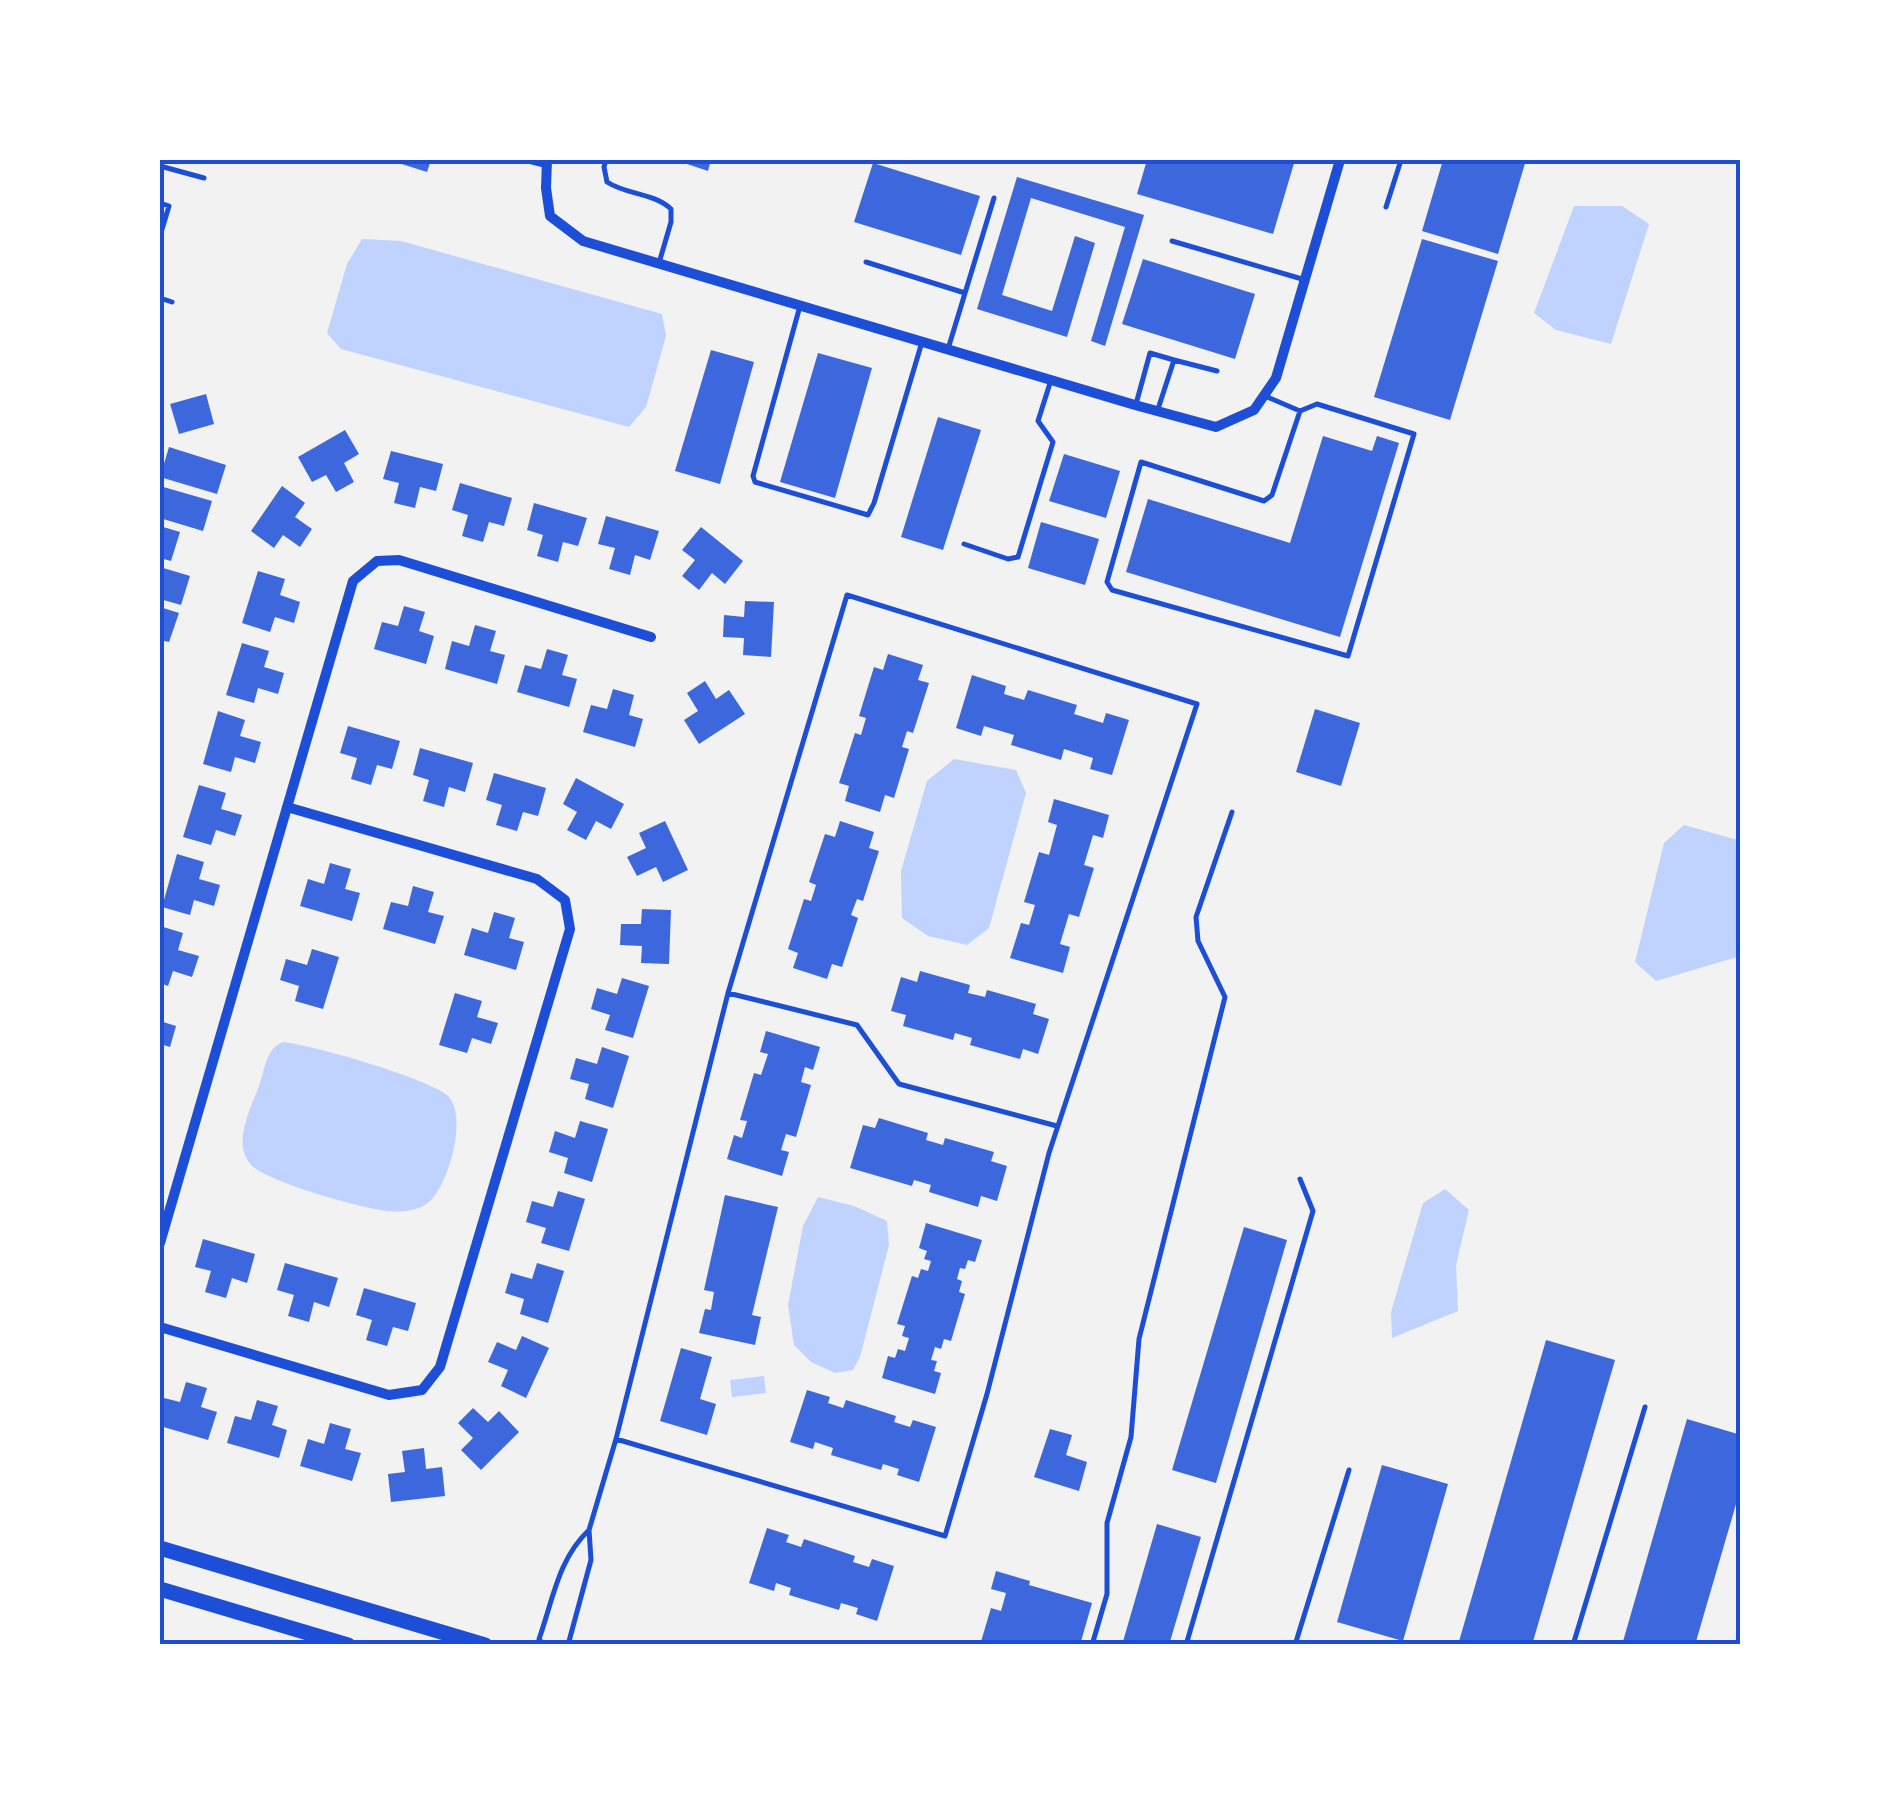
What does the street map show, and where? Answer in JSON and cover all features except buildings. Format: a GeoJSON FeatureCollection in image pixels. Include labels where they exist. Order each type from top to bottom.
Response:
{"type":"FeatureCollection","features":[{"type":"Feature","properties":{"kind":"main road"},"geometry":{"type":"LineString","coordinates":[[160,1548],[485,1645]]}},
{"type":"Feature","properties":{"kind":"main road"},"geometry":{"type":"LineString","coordinates":[[160,1589],[348,1645]]}},
{"type":"Feature","properties":{"kind":"street"},"geometry":{"type":"LineString","coordinates":[[547,163],[550,216],[583,240],[1135,406],[1216,426],[1254,410],[1276,378],[1340,160]]}},
{"type":"Feature","properties":{"kind":"street"},"geometry":{"type":"LineString","coordinates":[[160,1243],[353,581],[378,561],[400,560],[651,636]]}},
{"type":"Feature","properties":{"kind":"street"},"geometry":{"type":"LineString","coordinates":[[160,1327],[389,1396],[422,1390],[440,1366],[570,929],[565,900],[537,879],[286,807]]}},
{"type":"Feature","properties":{"kind":"lane"},"geometry":{"type":"LineString","coordinates":[[524,160],[547,163]]}},
{"type":"Feature","properties":{"kind":"lane"},"geometry":{"type":"LineString","coordinates":[[606,160],[607,182],[617,189],[662,201],[671,209],[659,263]]}},
{"type":"Feature","properties":{"kind":"lane"},"geometry":{"type":"LineString","coordinates":[[1386,207],[1401,160]]}},
{"type":"Feature","properties":{"kind":"lane"},"geometry":{"type":"LineString","coordinates":[[160,166],[204,178]]}},
{"type":"Feature","properties":{"kind":"lane"},"geometry":{"type":"LineString","coordinates":[[948,349],[994,198]]}},
{"type":"Feature","properties":{"kind":"lane"},"geometry":{"type":"LineString","coordinates":[[160,203],[168,206],[160,236]]}},
{"type":"Feature","properties":{"kind":"lane"},"geometry":{"type":"LineString","coordinates":[[1172,241],[1305,280]]}},
{"type":"Feature","properties":{"kind":"lane"},"geometry":{"type":"LineString","coordinates":[[866,262],[965,293]]}},
{"type":"Feature","properties":{"kind":"lane"},"geometry":{"type":"LineString","coordinates":[[160,298],[172,302]]}},
{"type":"Feature","properties":{"kind":"lane"},"geometry":{"type":"LineString","coordinates":[[801,306],[753,476],[755,482],[868,515],[922,342]]}},
{"type":"Feature","properties":{"kind":"lane"},"geometry":{"type":"LineString","coordinates":[[1135,406],[1150,354],[1218,372]]}},
{"type":"Feature","properties":{"kind":"lane"},"geometry":{"type":"LineString","coordinates":[[1157,412],[1174,360]]}},
{"type":"Feature","properties":{"kind":"lane"},"geometry":{"type":"LineString","coordinates":[[964,544],[1008,559],[1018,557],[1052,442],[1038,421],[1051,380]]}},
{"type":"Feature","properties":{"kind":"lane"},"geometry":{"type":"LineString","coordinates":[[1265,396],[1300,411],[1317,404],[1414,434],[1348,656],[1112,590],[1107,582],[1141,462],[1264,500],[1272,495],[1300,411]]}},
{"type":"Feature","properties":{"kind":"lane"},"geometry":{"type":"LineString","coordinates":[[568,1645],[592,1560],[589,1530],[616,1439],[728,993],[848,595],[1197,704],[1057,1126],[988,1394],[944,1536],[616,1439]]}},
{"type":"Feature","properties":{"kind":"lane"},"geometry":{"type":"LineString","coordinates":[[1092,1645],[1107,1594],[1107,1522],[1131,1437],[1139,1339],[1225,997],[1198,941],[1196,916],[1232,812]]}},
{"type":"Feature","properties":{"kind":"lane"},"geometry":{"type":"LineString","coordinates":[[728,993],[857,1025],[900,1084],[1057,1126]]}},
{"type":"Feature","properties":{"kind":"lane"},"geometry":{"type":"LineString","coordinates":[[1186,1645],[1314,1210],[1300,1178]]}},
{"type":"Feature","properties":{"kind":"lane"},"geometry":{"type":"LineString","coordinates":[[1573,1645],[1645,1406]]}},
{"type":"Feature","properties":{"kind":"lane"},"geometry":{"type":"LineString","coordinates":[[1295,1645],[1348,1470]]}},
{"type":"Feature","properties":{"kind":"lane"},"geometry":{"type":"LineString","coordinates":[[544,1645],[539,1639],[556,1582],[574,1543],[589,1530]]}},
{"type":"Feature","properties":{"kind":"water"},"geometry":{"type":"Polygon","coordinates":[[[1574,206],[1622,206],[1649,224],[1611,344],[1556,330],[1534,313],[1574,206]]]}},
{"type":"Feature","properties":{"kind":"water"},"geometry":{"type":"Polygon","coordinates":[[[362,239],[401,241],[662,314],[666,336],[646,407],[629,427],[341,349],[327,333],[347,264],[362,239]]]}},
{"type":"Feature","properties":{"kind":"water"},"geometry":{"type":"Polygon","coordinates":[[[954,759],[1016,770],[1026,793],[989,928],[967,945],[928,936],[902,918],[901,871],[927,781],[954,759]]]}},
{"type":"Feature","properties":{"kind":"water"},"geometry":{"type":"Polygon","coordinates":[[[1684,825],[1741,841],[1741,960],[1737,957],[1656,981],[1635,962],[1664,843],[1684,825]]]}},
{"type":"Feature","properties":{"kind":"water"},"geometry":{"type":"Polygon","coordinates":[[[283,1042],[395,1072],[448,1096],[456,1118],[454,1149],[444,1180],[430,1201],[410,1210],[374,1209],[295,1187],[251,1165],[245,1155],[244,1128],[269,1055],[283,1042]]]}},
{"type":"Feature","properties":{"kind":"water"},"geometry":{"type":"Polygon","coordinates":[[[1445,1189],[1469,1210],[1456,1265],[1458,1311],[1392,1338],[1391,1312],[1423,1203],[1445,1189]]]}},
{"type":"Feature","properties":{"kind":"water"},"geometry":{"type":"Polygon","coordinates":[[[818,1197],[854,1206],[887,1221],[889,1245],[860,1357],[853,1370],[835,1373],[811,1362],[794,1345],[788,1305],[803,1226],[818,1197]]]}},
{"type":"Feature","properties":{"kind":"water"},"geometry":{"type":"Polygon","coordinates":[[[764,1376],[766,1393],[732,1397],[730,1380],[764,1376]]]}}]}
